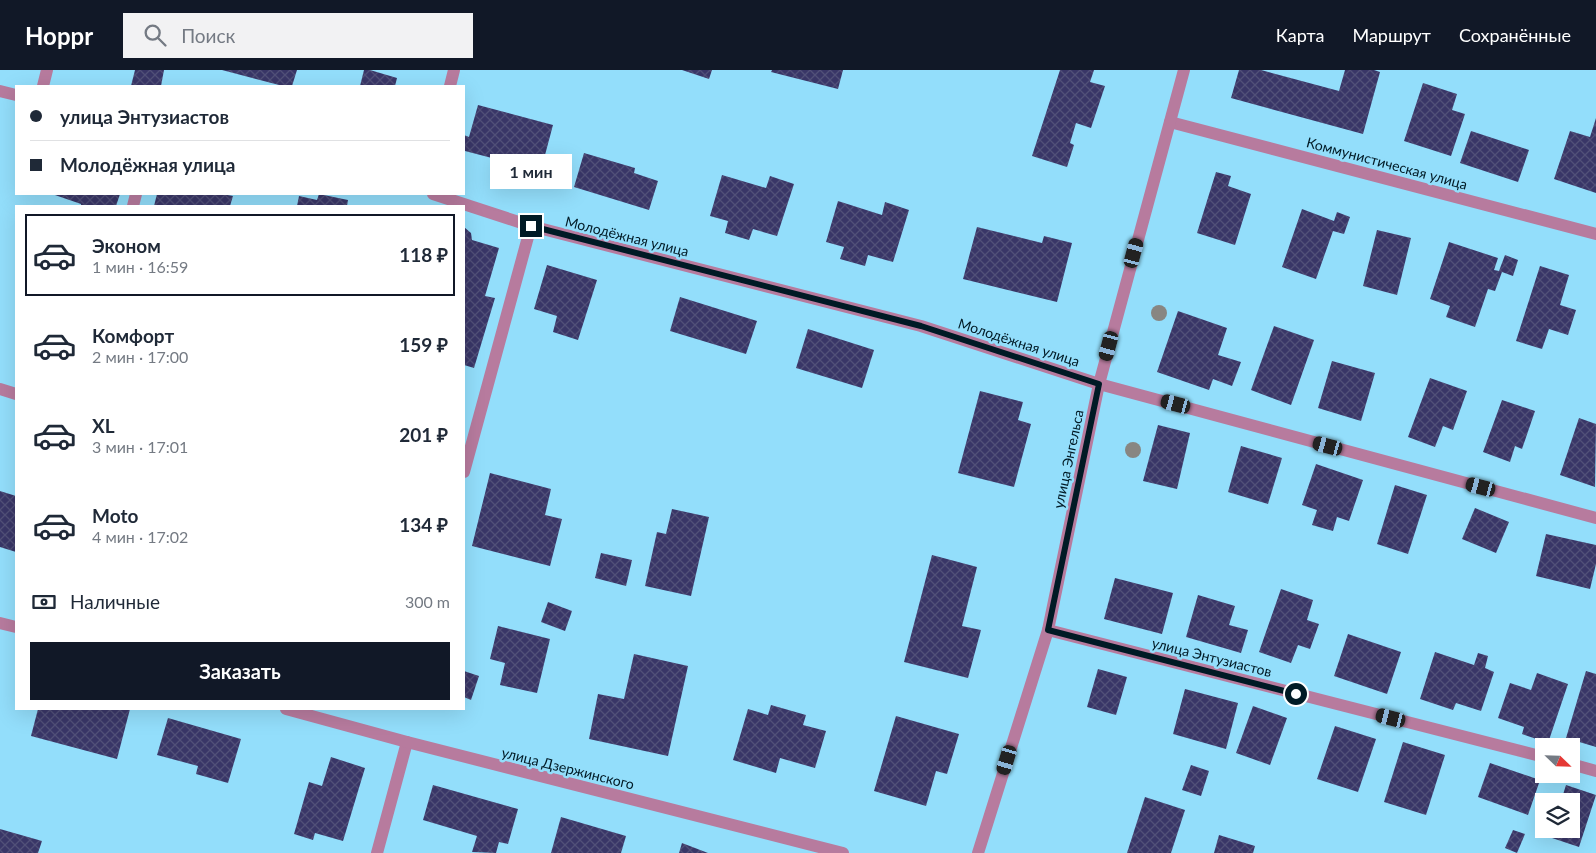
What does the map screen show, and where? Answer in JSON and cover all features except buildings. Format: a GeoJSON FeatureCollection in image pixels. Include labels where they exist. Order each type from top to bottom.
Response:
{"type":"FeatureCollection","features":[{"type":"Feature","properties":{"kind":"street"},"geometry":{"type":"LineString","coordinates":[[43,85],[47,70]]}},
{"type":"Feature","properties":{"kind":"street"},"geometry":{"type":"LineString","coordinates":[[450,85],[454,70]]}},
{"type":"Feature","properties":{"kind":"street","name":"улица Энгельса"},"geometry":{"type":"LineString","coordinates":[[978,853],[1048,630],[1099,384],[1184,70]]}},
{"type":"Feature","properties":{"kind":"street"},"geometry":{"type":"LineString","coordinates":[[0,91],[15,95]]}},
{"type":"Feature","properties":{"kind":"street","name":"Коммунистическая улица"},"geometry":{"type":"LineString","coordinates":[[1170,122],[1596,234]]}},
{"type":"Feature","properties":{"kind":"street","name":"Молодёжная улица"},"geometry":{"type":"LineString","coordinates":[[437,195],[531,226],[921,326],[1099,384],[1596,518]]}},
{"type":"Feature","properties":{"kind":"street"},"geometry":{"type":"LineString","coordinates":[[465,468],[531,226]]}},
{"type":"Feature","properties":{"kind":"street"},"geometry":{"type":"LineString","coordinates":[[0,389],[15,394]]}},
{"type":"Feature","properties":{"kind":"street"},"geometry":{"type":"LineString","coordinates":[[0,623],[15,627]]}},
{"type":"Feature","properties":{"kind":"street","name":"улица Энтузиастов"},"geometry":{"type":"LineString","coordinates":[[1048,630],[1535,755]]}},
{"type":"Feature","properties":{"kind":"street","name":"улица Дзержинского"},"geometry":{"type":"LineString","coordinates":[[290,710],[407,742],[842,853]]}},
{"type":"Feature","properties":{"kind":"street"},"geometry":{"type":"LineString","coordinates":[[377,853],[407,742]]}},
{"type":"Feature","properties":{"kind":"street"},"geometry":{"type":"LineString","coordinates":[[1580,766],[1596,770]]}},
{"type":"Feature","properties":{"kind":"route"},"geometry":{"type":"LineString","coordinates":[[531,226],[921,326],[1099,384],[1048,630],[1296,694]]}}]}
